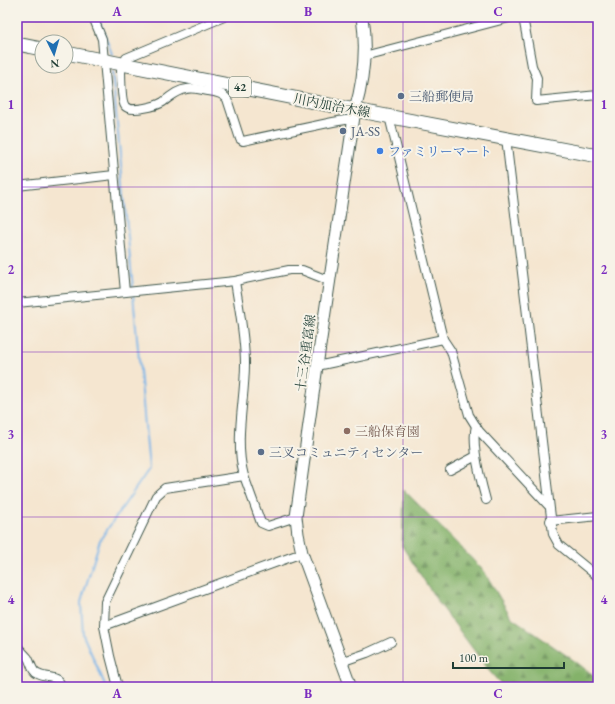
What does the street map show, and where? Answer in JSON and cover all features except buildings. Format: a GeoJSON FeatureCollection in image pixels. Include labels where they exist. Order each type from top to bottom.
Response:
{"type":"FeatureCollection","features":[{"type":"Feature","properties":{"kind":"main road","name":"十三谷重富線"},"geometry":{"type":"LineString","coordinates":[[351,687],[302,553],[296,517],[354,115],[363,73],[365,36],[362,17]]}},
{"type":"Feature","properties":{"kind":"main road"},"geometry":{"type":"LineString","coordinates":[[17,44],[34,47]]}},
{"type":"Feature","properties":{"kind":"main road","name":"川内加治木線"},"geometry":{"type":"LineString","coordinates":[[74,55],[123,64],[354,115],[389,116],[598,156]]}},
{"type":"Feature","properties":{"kind":"street"},"geometry":{"type":"LineString","coordinates":[[93,17],[102,39],[114,175],[127,292]]}},
{"type":"Feature","properties":{"kind":"street"},"geometry":{"type":"LineString","coordinates":[[224,17],[126,58],[123,64],[122,95],[124,106],[130,110],[156,104],[187,88],[215,92],[224,95],[227,99],[240,139],[244,141],[345,120],[354,115]]}},
{"type":"Feature","properties":{"kind":"street"},"geometry":{"type":"LineString","coordinates":[[364,56],[513,17]]}},
{"type":"Feature","properties":{"kind":"street"},"geometry":{"type":"LineString","coordinates":[[523,17],[532,66],[537,78],[536,101],[598,95]]}},
{"type":"Feature","properties":{"kind":"street"},"geometry":{"type":"LineString","coordinates":[[389,116],[443,339],[451,351],[469,415],[479,431],[548,505]]}},
{"type":"Feature","properties":{"kind":"street"},"geometry":{"type":"LineString","coordinates":[[506,138],[550,521],[553,534],[559,544],[598,577]]}},
{"type":"Feature","properties":{"kind":"street"},"geometry":{"type":"LineString","coordinates":[[17,186],[114,175]]}},
{"type":"Feature","properties":{"kind":"street"},"geometry":{"type":"LineString","coordinates":[[17,303],[235,281],[290,270],[302,270],[330,281]]}},
{"type":"Feature","properties":{"kind":"street"},"geometry":{"type":"LineString","coordinates":[[235,281],[243,336],[245,364],[240,439],[240,463],[261,523],[268,526],[296,517]]}},
{"type":"Feature","properties":{"kind":"street"},"geometry":{"type":"LineString","coordinates":[[317,366],[443,339]]}},
{"type":"Feature","properties":{"kind":"street"},"geometry":{"type":"LineString","coordinates":[[476,426],[476,456],[486,500]]}},
{"type":"Feature","properties":{"kind":"street"},"geometry":{"type":"LineString","coordinates":[[450,470],[476,456]]}},
{"type":"Feature","properties":{"kind":"street"},"geometry":{"type":"LineString","coordinates":[[120,687],[117,683],[104,626],[105,602],[156,496],[165,488],[244,476]]}},
{"type":"Feature","properties":{"kind":"street"},"geometry":{"type":"LineString","coordinates":[[550,521],[598,516]]}},
{"type":"Feature","properties":{"kind":"street"},"geometry":{"type":"LineString","coordinates":[[104,626],[302,553]]}},
{"type":"Feature","properties":{"kind":"street"},"geometry":{"type":"LineString","coordinates":[[342,662],[367,653],[390,642]]}},
{"type":"Feature","properties":{"kind":"street"},"geometry":{"type":"LineString","coordinates":[[17,646],[28,658],[35,672],[42,676],[57,679],[60,682],[61,687]]}},
{"type":"Feature","properties":{"kind":"green space"},"geometry":{"type":"Polygon","coordinates":[[[404,490],[484,571],[511,617],[579,664],[598,680],[598,687],[504,687],[490,672],[436,599],[402,546],[404,490]]]}},
{"type":"Feature","properties":{"kind":"waterway"},"geometry":{"type":"LineString","coordinates":[[98,17],[112,54]]}},
{"type":"Feature","properties":{"kind":"waterway"},"geometry":{"type":"LineString","coordinates":[[112,71],[133,289]]}},
{"type":"Feature","properties":{"kind":"waterway"},"geometry":{"type":"LineString","coordinates":[[106,687],[83,635],[81,602],[100,540],[149,469],[133,294]]}},
{"type":"Feature","properties":{"kind":"place","name":"三船郵便局"},"geometry":{"type":"Point","coordinates":[401,96]}},
{"type":"Feature","properties":{"kind":"place","name":"JA-SS"},"geometry":{"type":"Point","coordinates":[343,131]}},
{"type":"Feature","properties":{"kind":"place","name":"ファミリーマート"},"geometry":{"type":"Point","coordinates":[380,151]}},
{"type":"Feature","properties":{"kind":"place","name":"三船保育園"},"geometry":{"type":"Point","coordinates":[347,431]}},
{"type":"Feature","properties":{"kind":"place","name":"三叉コミュニティセンター"},"geometry":{"type":"Point","coordinates":[261,452]}}]}
